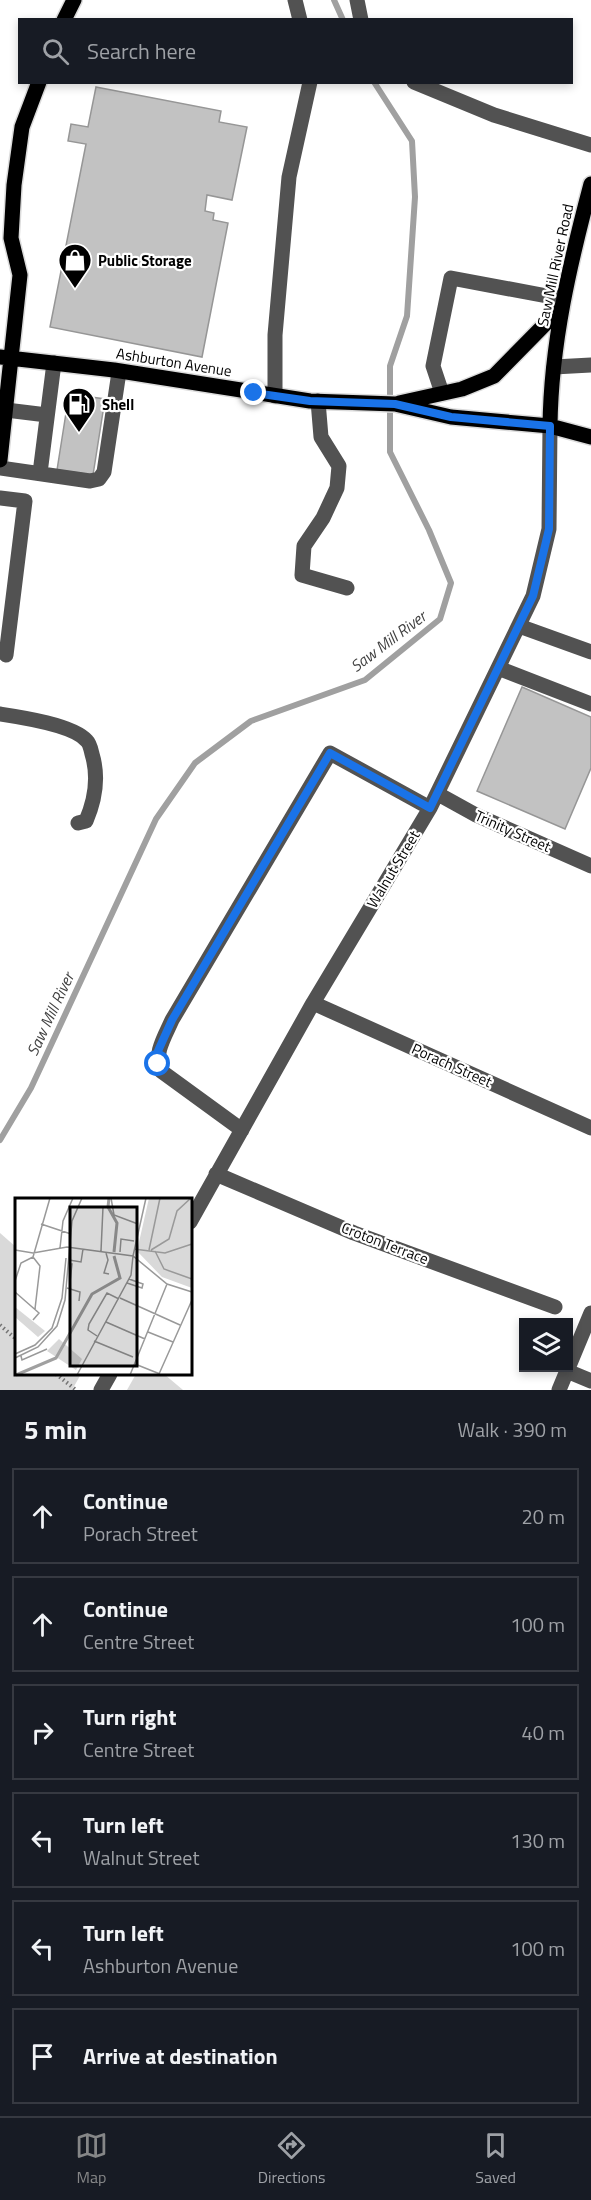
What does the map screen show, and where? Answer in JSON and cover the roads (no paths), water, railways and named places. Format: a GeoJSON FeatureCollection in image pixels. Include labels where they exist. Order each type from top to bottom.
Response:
{"type":"FeatureCollection","features":[{"type":"Feature","properties":{"kind":"main road"},"geometry":{"type":"LineString","coordinates":[[65,18],[74,0]]}},
{"type":"Feature","properties":{"kind":"main road"},"geometry":{"type":"LineString","coordinates":[[0,460],[6,410],[5,358],[20,275],[4,240],[15,185],[22,127],[38,84]]}},
{"type":"Feature","properties":{"kind":"main road","name":"Saw Mill River Road"},"geometry":{"type":"LineString","coordinates":[[550,426],[550,394],[562,303],[591,184]]}},
{"type":"Feature","properties":{"kind":"main road"},"geometry":{"type":"LineString","coordinates":[[395,404],[462,389],[494,376],[562,303]]}},
{"type":"Feature","properties":{"kind":"main road","name":"Ashburton Avenue"},"geometry":{"type":"LineString","coordinates":[[5,358],[119,372],[275,396],[318,401],[395,404],[451,417],[550,426],[591,437]]}},
{"type":"Feature","properties":{"kind":"street"},"geometry":{"type":"LineString","coordinates":[[295,0],[300,18]]}},
{"type":"Feature","properties":{"kind":"street"},"geometry":{"type":"LineString","coordinates":[[357,0],[361,18]]}},
{"type":"Feature","properties":{"kind":"street"},"geometry":{"type":"LineString","coordinates":[[275,396],[275,335],[289,177],[310,84]]}},
{"type":"Feature","properties":{"kind":"street"},"geometry":{"type":"LineString","coordinates":[[419,84],[494,115],[591,145]]}},
{"type":"Feature","properties":{"kind":"street"},"geometry":{"type":"LineString","coordinates":[[442,393],[434,366],[451,278],[562,303]]}},
{"type":"Feature","properties":{"kind":"street"},"geometry":{"type":"LineString","coordinates":[[40,473],[54,363]]}},
{"type":"Feature","properties":{"kind":"street"},"geometry":{"type":"LineString","coordinates":[[554,367],[591,365]]}},
{"type":"Feature","properties":{"kind":"street"},"geometry":{"type":"LineString","coordinates":[[0,468],[90,481],[99,479],[104,472],[119,372]]}},
{"type":"Feature","properties":{"kind":"street"},"geometry":{"type":"LineString","coordinates":[[318,401],[321,437],[339,466],[337,488],[323,518],[304,546],[302,575],[347,588]]}},
{"type":"Feature","properties":{"kind":"street"},"geometry":{"type":"LineString","coordinates":[[6,410],[47,415]]}},
{"type":"Feature","properties":{"kind":"street","name":"Walnut Street"},"geometry":{"type":"LineString","coordinates":[[192,1218],[313,1003],[438,794],[533,596],[549,529],[550,426]]}},
{"type":"Feature","properties":{"kind":"street"},"geometry":{"type":"LineString","coordinates":[[0,498],[25,501],[6,655]]}},
{"type":"Feature","properties":{"kind":"street"},"geometry":{"type":"LineString","coordinates":[[519,626],[591,652]]}},
{"type":"Feature","properties":{"kind":"street"},"geometry":{"type":"LineString","coordinates":[[498,668],[591,704]]}},
{"type":"Feature","properties":{"kind":"street"},"geometry":{"type":"LineString","coordinates":[[0,714],[23,717],[69,729],[88,741],[96,768],[93,802],[86,821],[78,823]]}},
{"type":"Feature","properties":{"kind":"street"},"geometry":{"type":"LineString","coordinates":[[242,1130],[161,1071],[158,1064],[158,1051],[172,1020],[330,753],[430,808]]}},
{"type":"Feature","properties":{"kind":"street","name":"Trinity Street"},"geometry":{"type":"LineString","coordinates":[[438,794],[476,815],[591,866]]}},
{"type":"Feature","properties":{"kind":"street","name":"Porach Street"},"geometry":{"type":"LineString","coordinates":[[313,1003],[591,1128]]}},
{"type":"Feature","properties":{"kind":"street","name":"Croton Terrace"},"geometry":{"type":"LineString","coordinates":[[216,1174],[354,1233],[555,1307]]}},
{"type":"Feature","properties":{"kind":"street"},"geometry":{"type":"LineString","coordinates":[[573,1356],[591,1313]]}},
{"type":"Feature","properties":{"kind":"street"},"geometry":{"type":"LineString","coordinates":[[559,1390],[567,1372]]}},
{"type":"Feature","properties":{"kind":"street"},"geometry":{"type":"LineString","coordinates":[[569,1372],[591,1381]]}},
{"type":"Feature","properties":{"kind":"street"},"geometry":{"type":"LineString","coordinates":[[101,1390],[109,1375]]}},
{"type":"Feature","properties":{"kind":"waterway","name":"Saw Mill River"},"geometry":{"type":"LineString","coordinates":[[334,0],[342,18]]}},
{"type":"Feature","properties":{"kind":"waterway","name":"Saw Mill River"},"geometry":{"type":"LineString","coordinates":[[0,1140],[31,1088],[156,819],[195,763],[251,721],[365,680],[440,619],[451,583],[429,530],[390,452],[390,366],[407,316],[415,197],[412,141],[375,84]]}},
{"type":"Feature","properties":{"kind":"place","name":"Public Storage"},"geometry":{"type":"Point","coordinates":[75,289]}},
{"type":"Feature","properties":{"kind":"place","name":"Shell"},"geometry":{"type":"Point","coordinates":[79,433]}}]}
